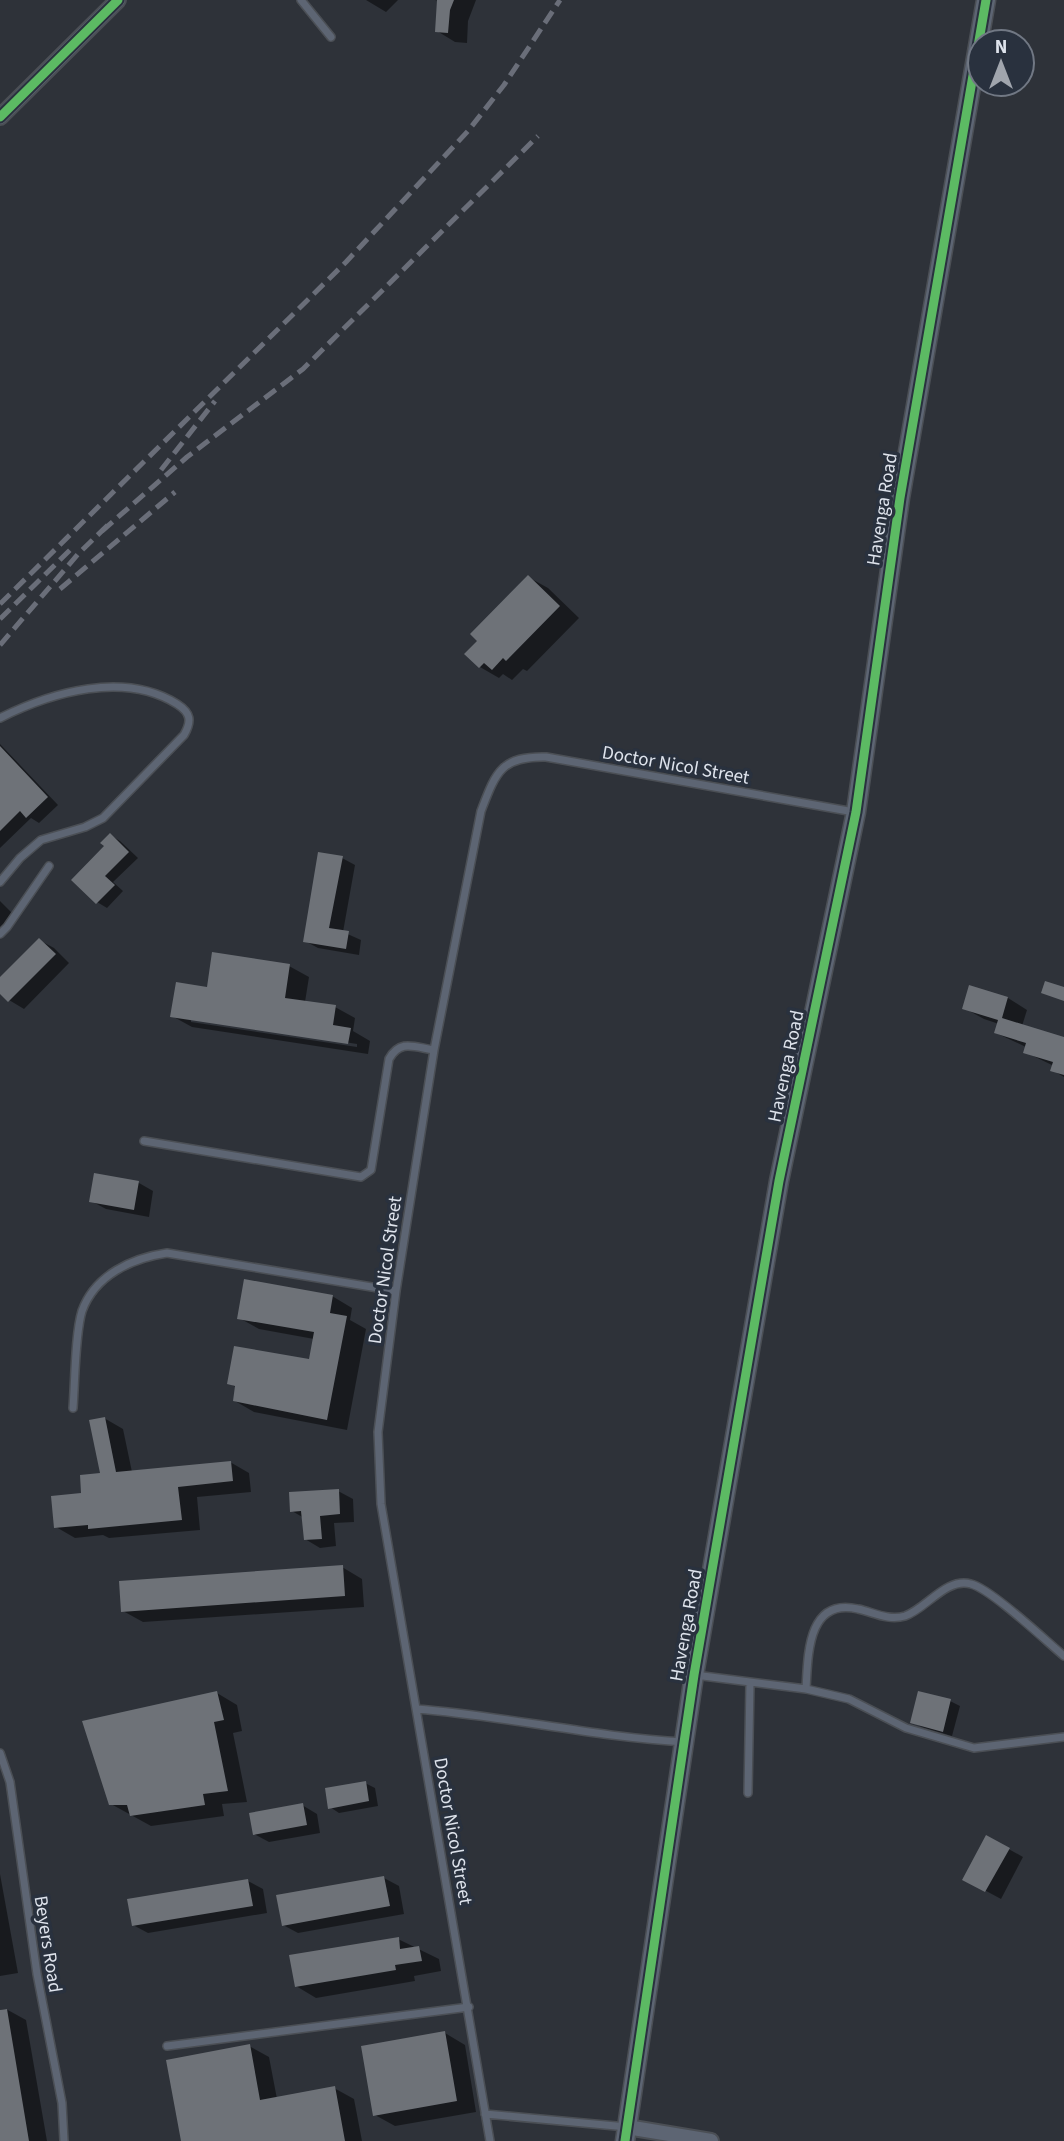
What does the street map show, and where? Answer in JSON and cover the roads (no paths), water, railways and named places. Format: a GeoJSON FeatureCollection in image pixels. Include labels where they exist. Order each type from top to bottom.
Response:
{"type":"FeatureCollection","features":[{"type":"Feature","properties":{"kind":"street"},"geometry":{"type":"LineString","coordinates":[[0,117],[118,0]]}},
{"type":"Feature","properties":{"kind":"street","name":"Havenga Road"},"geometry":{"type":"LineString","coordinates":[[626,2134],[694,1675],[779,1181],[856,812],[900,498],[986,0]]}},
{"type":"Feature","properties":{"kind":"street"},"geometry":{"type":"LineString","coordinates":[[626,2134],[711,2141]]}},
{"type":"Feature","properties":{"kind":"lane"},"geometry":{"type":"LineString","coordinates":[[301,0],[331,37]]}},
{"type":"Feature","properties":{"kind":"lane"},"geometry":{"type":"LineString","coordinates":[[0,718],[49,699],[89,689],[120,687],[143,688],[155,692],[183,708],[190,719],[184,734],[110,812],[96,822],[41,839],[0,882]]}},
{"type":"Feature","properties":{"kind":"lane","name":"Doctor Nicol Street"},"geometry":{"type":"LineString","coordinates":[[490,2141],[383,1515],[378,1432],[396,1290],[434,1050],[481,811],[490,786],[503,767],[525,757],[546,757],[856,812]]}},
{"type":"Feature","properties":{"kind":"lane"},"geometry":{"type":"LineString","coordinates":[[0,934],[49,866]]}},
{"type":"Feature","properties":{"kind":"lane"},"geometry":{"type":"LineString","coordinates":[[144,1141],[361,1177],[371,1170],[389,1059],[396,1049],[404,1046],[434,1050]]}},
{"type":"Feature","properties":{"kind":"lane"},"geometry":{"type":"LineString","coordinates":[[73,1408],[80,1321],[88,1300],[117,1269],[145,1256],[167,1253],[396,1290]]}},
{"type":"Feature","properties":{"kind":"lane"},"geometry":{"type":"LineString","coordinates":[[806,1689],[810,1638],[830,1612],[847,1607],[898,1618],[916,1611],[943,1591],[960,1583],[970,1583],[992,1596],[1064,1656]]}},
{"type":"Feature","properties":{"kind":"lane"},"geometry":{"type":"LineString","coordinates":[[694,1675],[806,1689],[849,1699],[906,1728],[974,1748],[1064,1737]]}},
{"type":"Feature","properties":{"kind":"lane"},"geometry":{"type":"LineString","coordinates":[[748,1793],[750,1683]]}},
{"type":"Feature","properties":{"kind":"lane"},"geometry":{"type":"LineString","coordinates":[[417,1709],[464,1713],[627,1739],[684,1742]]}},
{"type":"Feature","properties":{"kind":"lane","name":"Beyers Road"},"geometry":{"type":"LineString","coordinates":[[0,1753],[10,1782],[37,1974],[62,2104],[64,2141]]}},
{"type":"Feature","properties":{"kind":"lane"},"geometry":{"type":"LineString","coordinates":[[0,1788],[10,1782]]}},
{"type":"Feature","properties":{"kind":"lane"},"geometry":{"type":"LineString","coordinates":[[167,2046],[469,2007]]}},
{"type":"Feature","properties":{"kind":"lane"},"geometry":{"type":"LineString","coordinates":[[485,2114],[626,2134]]}},
{"type":"Feature","properties":{"kind":"railway"},"geometry":{"type":"LineString","coordinates":[[0,604],[346,262],[468,131],[504,85],[560,0]]}},
{"type":"Feature","properties":{"kind":"railway"},"geometry":{"type":"LineString","coordinates":[[102,531],[187,457],[303,369],[538,136]]}},
{"type":"Feature","properties":{"kind":"railway"},"geometry":{"type":"LineString","coordinates":[[161,470],[215,401]]}},
{"type":"Feature","properties":{"kind":"railway"},"geometry":{"type":"LineString","coordinates":[[60,589],[175,492]]}},
{"type":"Feature","properties":{"kind":"railway"},"geometry":{"type":"LineString","coordinates":[[0,645],[79,553],[108,525]]}},
{"type":"Feature","properties":{"kind":"railway"},"geometry":{"type":"LineString","coordinates":[[0,619],[73,547]]}}]}
